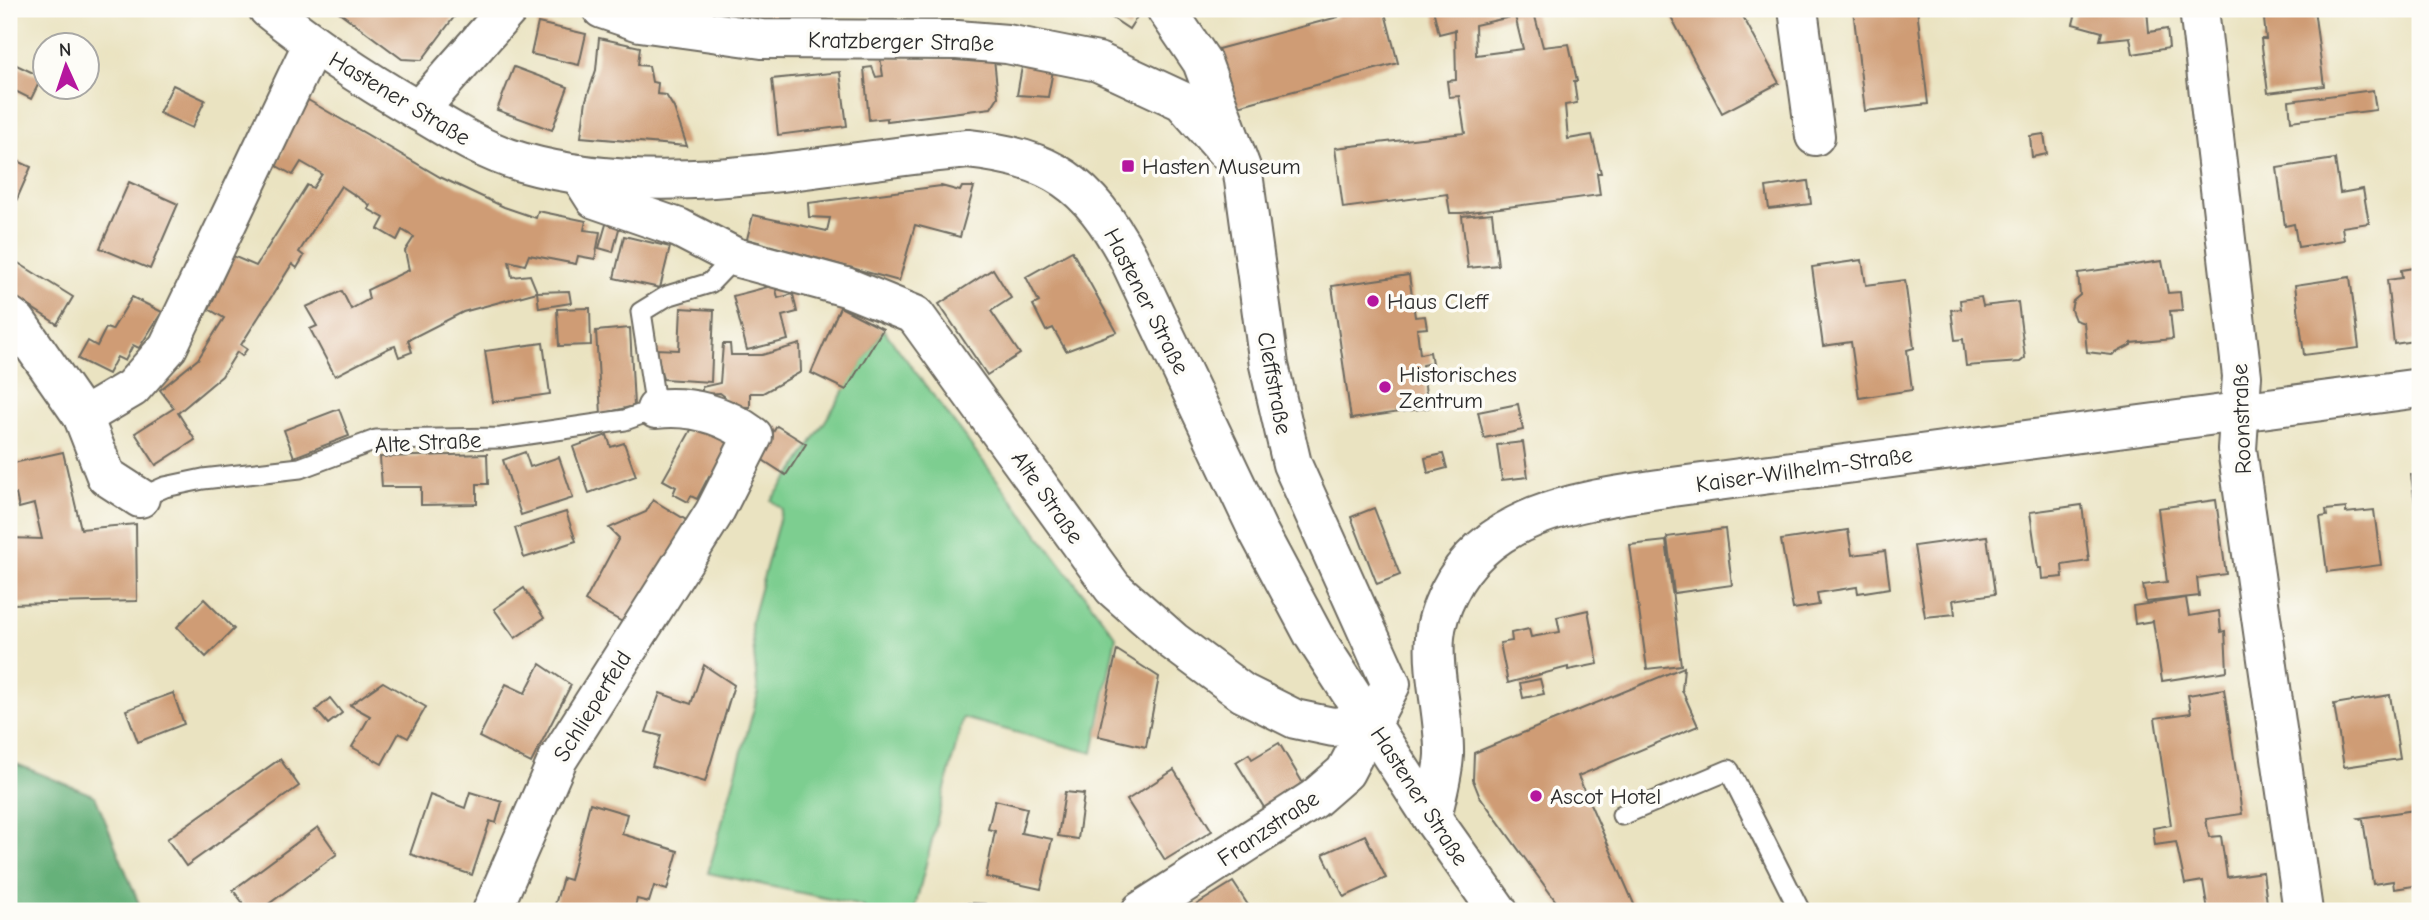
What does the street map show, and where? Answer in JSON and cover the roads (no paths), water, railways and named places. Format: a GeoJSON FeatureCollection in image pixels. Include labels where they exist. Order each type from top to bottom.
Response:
{"type":"FeatureCollection","features":[{"type":"Feature","properties":{"kind":"street","name":"Hastener Straße"},"geometry":{"type":"LineString","coordinates":[[268,9],[312,45],[462,138],[508,157],[579,174],[679,180],[968,149],[1009,153],[1035,161],[1084,192],[1110,224],[1128,257],[1258,531],[1297,605],[1432,818],[1498,911]]}},
{"type":"Feature","properties":{"kind":"street"},"geometry":{"type":"LineString","coordinates":[[418,111],[508,9]]}},
{"type":"Feature","properties":{"kind":"street","name":"Kratzberger Straße"},"geometry":{"type":"LineString","coordinates":[[602,9],[640,22],[762,39],[957,40],[1007,44],[1098,62],[1182,101],[1208,127],[1243,173]]}},
{"type":"Feature","properties":{"kind":"street"},"geometry":{"type":"LineString","coordinates":[[1798,9],[1815,136]]}},
{"type":"Feature","properties":{"kind":"street","name":"Roonstraße"},"geometry":{"type":"LineString","coordinates":[[2199,9],[2242,376],[2237,449],[2303,911]]}},
{"type":"Feature","properties":{"kind":"street","name":"Cleffstraße"},"geometry":{"type":"LineString","coordinates":[[1139,81],[1153,72],[1174,20]]}},
{"type":"Feature","properties":{"kind":"street","name":"Cleffstraße"},"geometry":{"type":"LineString","coordinates":[[1174,20],[1202,61],[1243,173],[1269,365],[1292,464],[1391,684],[1371,722]]}},
{"type":"Feature","properties":{"kind":"street"},"geometry":{"type":"LineString","coordinates":[[83,417],[132,388],[168,347],[312,45]]}},
{"type":"Feature","properties":{"kind":"street","name":"Alte Straße"},"geometry":{"type":"LineString","coordinates":[[579,174],[595,199],[678,228],[735,257],[846,287],[915,315],[1113,588],[1173,641],[1243,693],[1295,719],[1333,727],[1371,722]]}},
{"type":"Feature","properties":{"kind":"street","name":"Alte Straße"},"geometry":{"type":"LineString","coordinates":[[9,316],[17,322],[83,417],[107,476],[140,498]]}},
{"type":"Feature","properties":{"kind":"street","name":"Kaiser-Wilhelm-Straße"},"geometry":{"type":"LineString","coordinates":[[1432,818],[1444,756],[1435,637],[1440,610],[1455,580],[1477,553],[1500,535],[1533,517],[1568,504],[1672,487],[2420,388]]}},
{"type":"Feature","properties":{"kind":"street","name":"Alte Straße"},"geometry":{"type":"LineString","coordinates":[[656,410],[680,406],[734,421],[753,436],[714,513]]}},
{"type":"Feature","properties":{"kind":"street","name":"Schlieperfeld"},"geometry":{"type":"LineString","coordinates":[[492,911],[521,838],[558,759],[714,513]]}},
{"type":"Feature","properties":{"kind":"street","name":"Franzstraße"},"geometry":{"type":"LineString","coordinates":[[1141,911],[1314,799],[1345,772],[1371,722]]}},
{"type":"Feature","properties":{"kind":"lane"},"geometry":{"type":"LineString","coordinates":[[656,410],[641,312],[667,296],[710,283],[735,257]]}},
{"type":"Feature","properties":{"kind":"lane","name":"Alte Straße"},"geometry":{"type":"LineString","coordinates":[[140,498],[165,487],[203,479],[300,468],[376,440],[501,438],[625,420],[656,410]]}},
{"type":"Feature","properties":{"kind":"lane"},"geometry":{"type":"LineString","coordinates":[[1622,815],[1728,770],[1800,911]]}},
{"type":"Feature","properties":{"kind":"place","name":"Hasten Museum"},"geometry":{"type":"Point","coordinates":[1128,166]}},
{"type":"Feature","properties":{"kind":"place","name":"Haus Cleff"},"geometry":{"type":"Point","coordinates":[1373,301]}},
{"type":"Feature","properties":{"kind":"place","name":"Historisches Zentrum"},"geometry":{"type":"Point","coordinates":[1385,387]}},
{"type":"Feature","properties":{"kind":"place","name":"Ascot Hotel"},"geometry":{"type":"Point","coordinates":[1536,796]}}]}
